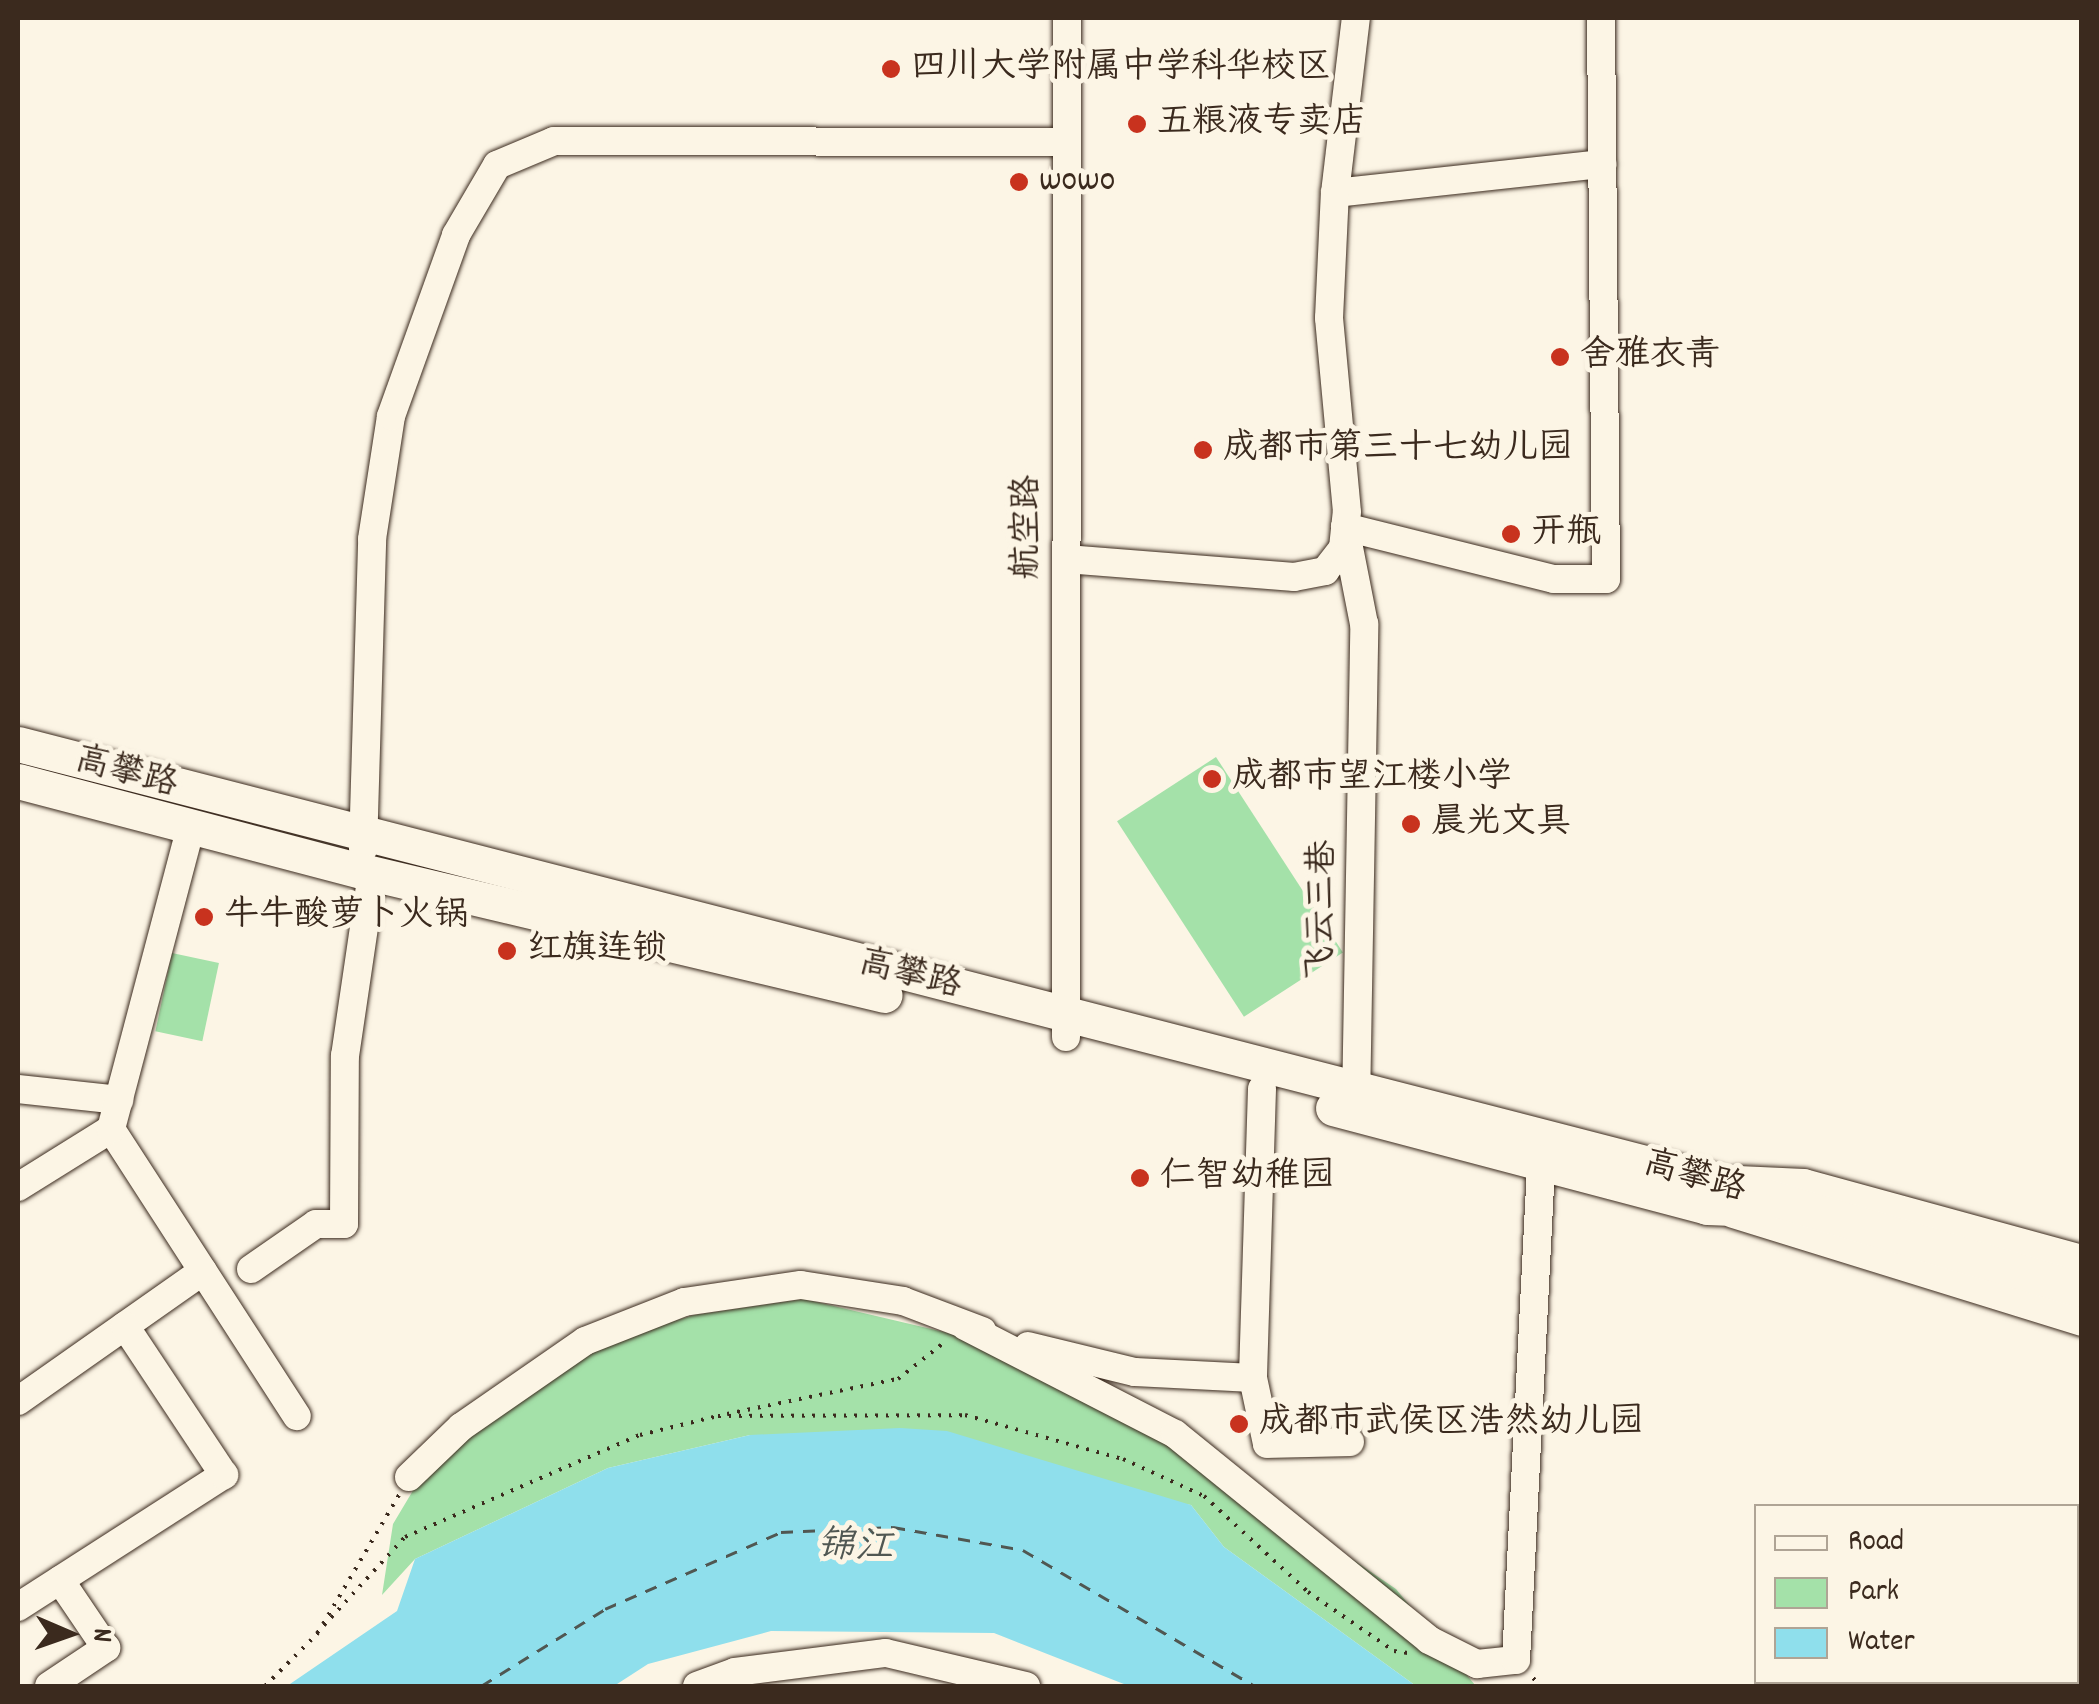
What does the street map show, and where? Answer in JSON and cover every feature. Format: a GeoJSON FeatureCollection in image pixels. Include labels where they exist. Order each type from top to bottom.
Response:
{"type":"FeatureCollection","features":[{"type":"Feature","properties":{"kind":"main road","name":"高攀路"},"geometry":{"type":"LineString","coordinates":[[18,744],[366,861]]}},
{"type":"Feature","properties":{"kind":"main road","name":"高攀路"},"geometry":{"type":"LineString","coordinates":[[18,781],[191,827],[366,861],[1066,1026],[1706,1192]]}},
{"type":"Feature","properties":{"kind":"main road","name":"高攀路"},"geometry":{"type":"LineString","coordinates":[[1066,1026],[1262,1089],[1357,1102],[1540,1164],[1802,1210],[2082,1290]]}},
{"type":"Feature","properties":{"kind":"street","name":"航空路"},"geometry":{"type":"LineString","coordinates":[[1066,1026],[1067,18]]}},
{"type":"Feature","properties":{"kind":"street","name":"飞云三巷"},"geometry":{"type":"LineString","coordinates":[[1356,18],[1335,193],[1329,318],[1345,528],[1364,624],[1357,1102]]}},
{"type":"Feature","properties":{"kind":"street"},"geometry":{"type":"LineString","coordinates":[[1066,559],[1294,577],[1326,571],[1343,548],[1345,528],[1554,579],[1606,579],[1600,18]]}},
{"type":"Feature","properties":{"kind":"street"},"geometry":{"type":"LineString","coordinates":[[251,1268],[316,1224],[344,1224],[345,1056],[366,861],[372,539],[391,416],[456,235],[496,165],[554,141],[1067,142]]}},
{"type":"Feature","properties":{"kind":"street"},"geometry":{"type":"LineString","coordinates":[[1335,193],[1602,164]]}},
{"type":"Feature","properties":{"kind":"street"},"geometry":{"type":"LineString","coordinates":[[18,1187],[111,1129],[191,827]]}},
{"type":"Feature","properties":{"kind":"street"},"geometry":{"type":"LineString","coordinates":[[18,1089],[119,1100]]}},
{"type":"Feature","properties":{"kind":"street"},"geometry":{"type":"LineString","coordinates":[[1262,1089],[1253,1378],[1267,1444],[1350,1442]]}},
{"type":"Feature","properties":{"kind":"street"},"geometry":{"type":"LineString","coordinates":[[111,1129],[297,1416]]}},
{"type":"Feature","properties":{"kind":"street"},"geometry":{"type":"LineString","coordinates":[[965,1326],[1175,1434],[1429,1640],[1478,1664],[1516,1660],[1540,1164]]}},
{"type":"Feature","properties":{"kind":"street"},"geometry":{"type":"LineString","coordinates":[[1706,1192],[1804,1182],[2082,1259]]}},
{"type":"Feature","properties":{"kind":"street"},"geometry":{"type":"LineString","coordinates":[[1706,1192],[2082,1322]]}},
{"type":"Feature","properties":{"kind":"street"},"geometry":{"type":"LineString","coordinates":[[18,1401],[203,1272]]}},
{"type":"Feature","properties":{"kind":"street"},"geometry":{"type":"LineString","coordinates":[[408,1478],[461,1427],[585,1342],[684,1302],[801,1285],[903,1302],[965,1326],[1135,1372],[1253,1378]]}},
{"type":"Feature","properties":{"kind":"street"},"geometry":{"type":"LineString","coordinates":[[18,1607],[224,1475],[125,1326]]}},
{"type":"Feature","properties":{"kind":"street"},"geometry":{"type":"LineString","coordinates":[[49,1686],[106,1648],[60,1580]]}},
{"type":"Feature","properties":{"kind":"street"},"geometry":{"type":"LineString","coordinates":[[698,1686],[735,1672],[886,1654],[1026,1686]]}},
{"type":"Feature","properties":{"kind":"path"},"geometry":{"type":"LineString","coordinates":[[265,1686],[405,1537],[640,1435],[898,1379],[965,1326]]}},
{"type":"Feature","properties":{"kind":"path"},"geometry":{"type":"LineString","coordinates":[[718,1416],[966,1415],[1123,1459],[1204,1496],[1308,1592],[1394,1651],[1411,1654]]}},
{"type":"Feature","properties":{"kind":"path"},"geometry":{"type":"LineString","coordinates":[[317,1633],[408,1478]]}},
{"type":"Feature","properties":{"kind":"green space"},"geometry":{"type":"Polygon","coordinates":[[[1216,757],[1343,952],[1244,1017],[1117,821],[1216,757]]]}},
{"type":"Feature","properties":{"kind":"green space"},"geometry":{"type":"Polygon","coordinates":[[[172,953],[219,963],[202,1041],[155,1031],[172,953]]]}},
{"type":"Feature","properties":{"kind":"green space"},"geometry":{"type":"Polygon","coordinates":[[[804,1299],[961,1336],[1183,1444],[1396,1589],[1475,1685],[1416,1686],[1224,1547],[1191,1505],[750,1435],[608,1468],[415,1559],[382,1595],[393,1524],[436,1452],[563,1366],[623,1336],[694,1315],[804,1299]]]}},
{"type":"Feature","properties":{"kind":"water","name":"锦江"},"geometry":{"type":"Polygon","coordinates":[[[900,1428],[947,1431],[1191,1505],[1224,1547],[1416,1686],[1129,1686],[994,1633],[771,1631],[648,1664],[614,1686],[287,1686],[397,1611],[415,1559],[608,1468],[750,1435],[900,1428]]]}},
{"type":"Feature","properties":{"kind":"ferry route"},"geometry":{"type":"LineString","coordinates":[[481,1686],[605,1609],[781,1532],[893,1527],[1023,1550],[1255,1686]]}},
{"type":"Feature","properties":{"kind":"place","name":"四川大学附属中学科华校区"},"geometry":{"type":"Point","coordinates":[891,69]}},
{"type":"Feature","properties":{"kind":"place","name":"五粮液专卖店"},"geometry":{"type":"Point","coordinates":[1137,124]}},
{"type":"Feature","properties":{"kind":"place","name":"wowo"},"geometry":{"type":"Point","coordinates":[1019,182]}},
{"type":"Feature","properties":{"kind":"place","name":"舍雅衣青"},"geometry":{"type":"Point","coordinates":[1560,357]}},
{"type":"Feature","properties":{"kind":"place","name":"成都市第三十七幼儿园"},"geometry":{"type":"Point","coordinates":[1203,450]}},
{"type":"Feature","properties":{"kind":"place","name":"开瓶"},"geometry":{"type":"Point","coordinates":[1511,534]}},
{"type":"Feature","properties":{"kind":"place","name":"成都市望江楼小学"},"geometry":{"type":"Point","coordinates":[1212,779]}},
{"type":"Feature","properties":{"kind":"place","name":"晨光文具"},"geometry":{"type":"Point","coordinates":[1411,824]}},
{"type":"Feature","properties":{"kind":"place","name":"牛牛酸萝卜火锅"},"geometry":{"type":"Point","coordinates":[204,917]}},
{"type":"Feature","properties":{"kind":"place","name":"红旗连锁"},"geometry":{"type":"Point","coordinates":[507,951]}},
{"type":"Feature","properties":{"kind":"place","name":"仁智幼稚园"},"geometry":{"type":"Point","coordinates":[1140,1178]}},
{"type":"Feature","properties":{"kind":"place","name":"成都市武侯区浩然幼儿园"},"geometry":{"type":"Point","coordinates":[1239,1424]}}]}
